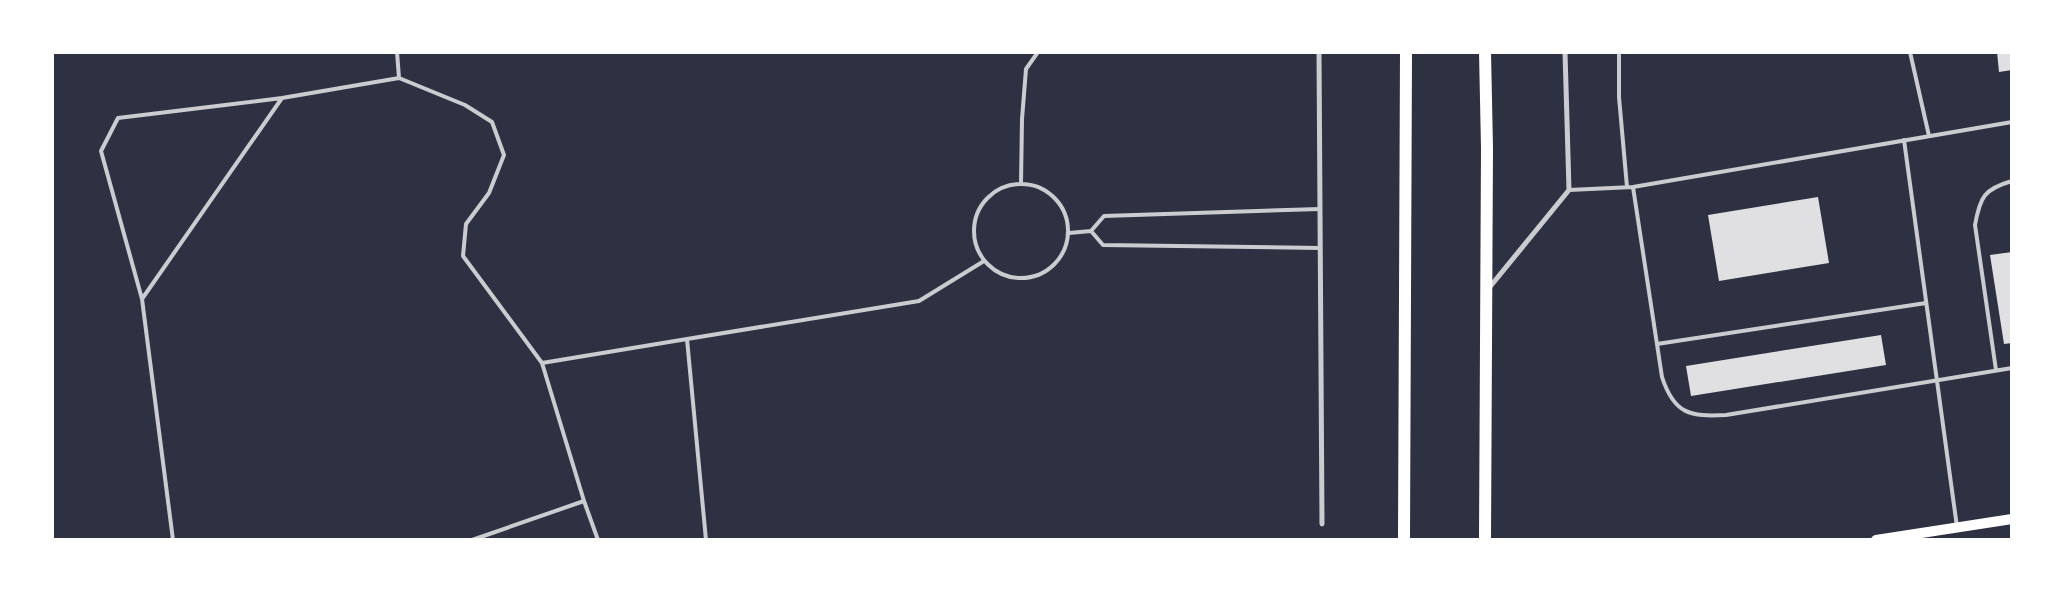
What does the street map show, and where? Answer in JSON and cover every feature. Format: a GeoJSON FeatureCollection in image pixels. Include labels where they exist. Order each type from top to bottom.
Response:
{"type":"FeatureCollection","features":[{"type":"Feature","properties":{"kind":"main road"},"geometry":{"type":"LineString","coordinates":[[1404,540],[1406,52]]}},
{"type":"Feature","properties":{"kind":"main road"},"geometry":{"type":"LineString","coordinates":[[1485,52],[1485,540]]}},
{"type":"Feature","properties":{"kind":"main road"},"geometry":{"type":"LineString","coordinates":[[1876,540],[2012,519]]}},
{"type":"Feature","properties":{"kind":"street"},"geometry":{"type":"LineString","coordinates":[[1319,52],[1322,524]]}},
{"type":"Feature","properties":{"kind":"street"},"geometry":{"type":"LineString","coordinates":[[1486,292],[1569,190],[1565,52]]}},
{"type":"Feature","properties":{"kind":"lane"},"geometry":{"type":"LineString","coordinates":[[397,52],[399,78]]}},
{"type":"Feature","properties":{"kind":"lane"},"geometry":{"type":"LineString","coordinates":[[1021,183],[1022,119],[1026,69],[1038,52]]}},
{"type":"Feature","properties":{"kind":"lane"},"geometry":{"type":"LineString","coordinates":[[1619,52],[1619,97],[1626,187]]}},
{"type":"Feature","properties":{"kind":"lane"},"geometry":{"type":"LineString","coordinates":[[1910,52],[1929,136]]}},
{"type":"Feature","properties":{"kind":"lane"},"geometry":{"type":"LineString","coordinates":[[173,540],[142,299],[101,151],[118,118],[282,98],[399,78],[464,105],[492,122],[504,155],[489,193],[466,224],[463,256],[542,363],[584,501],[598,540]]}},
{"type":"Feature","properties":{"kind":"lane"},"geometry":{"type":"LineString","coordinates":[[142,299],[282,98]]}},
{"type":"Feature","properties":{"kind":"lane"},"geometry":{"type":"LineString","coordinates":[[1569,190],[1633,187],[2012,122]]}},
{"type":"Feature","properties":{"kind":"lane"},"geometry":{"type":"LineString","coordinates":[[1904,140],[1957,527]]}},
{"type":"Feature","properties":{"kind":"lane"},"geometry":{"type":"LineString","coordinates":[[1996,370],[1975,225],[1979,204],[1993,187],[2012,181]]}},
{"type":"Feature","properties":{"kind":"lane"},"geometry":{"type":"LineString","coordinates":[[1021,183],[1037,186],[1050,194],[1061,205],[1068,220],[1069,233],[1064,252],[1054,265],[1041,274],[1026,278],[1010,277],[996,271],[984,261],[976,248],[973,233],[975,218],[982,204],[992,193],[1006,186],[1021,183]]}},
{"type":"Feature","properties":{"kind":"lane"},"geometry":{"type":"LineString","coordinates":[[1633,187],[1662,377],[1668,395],[1681,409],[1700,416],[1726,415],[2012,368]]}},
{"type":"Feature","properties":{"kind":"lane"},"geometry":{"type":"LineString","coordinates":[[1069,233],[1091,231],[1104,216],[1320,209]]}},
{"type":"Feature","properties":{"kind":"lane"},"geometry":{"type":"LineString","coordinates":[[1091,231],[1103,245],[1320,248]]}},
{"type":"Feature","properties":{"kind":"lane"},"geometry":{"type":"LineString","coordinates":[[542,363],[919,301],[984,261]]}},
{"type":"Feature","properties":{"kind":"lane"},"geometry":{"type":"LineString","coordinates":[[1656,344],[1926,303]]}},
{"type":"Feature","properties":{"kind":"lane"},"geometry":{"type":"LineString","coordinates":[[687,339],[706,540]]}},
{"type":"Feature","properties":{"kind":"lane"},"geometry":{"type":"LineString","coordinates":[[472,540],[584,501]]}},
{"type":"Feature","properties":{"kind":"building"},"geometry":{"type":"Polygon","coordinates":[[[1997,52],[2012,52],[2012,70],[1999,72],[1997,52]]]}},
{"type":"Feature","properties":{"kind":"building"},"geometry":{"type":"Polygon","coordinates":[[[1818,197],[1829,263],[1719,281],[1708,215],[1818,197]]]}},
{"type":"Feature","properties":{"kind":"building"},"geometry":{"type":"Polygon","coordinates":[[[2012,252],[2012,343],[2004,344],[1990,255],[2012,252]]]}},
{"type":"Feature","properties":{"kind":"building"},"geometry":{"type":"Polygon","coordinates":[[[1881,335],[1886,365],[1691,396],[1686,366],[1881,335]]]}}]}
